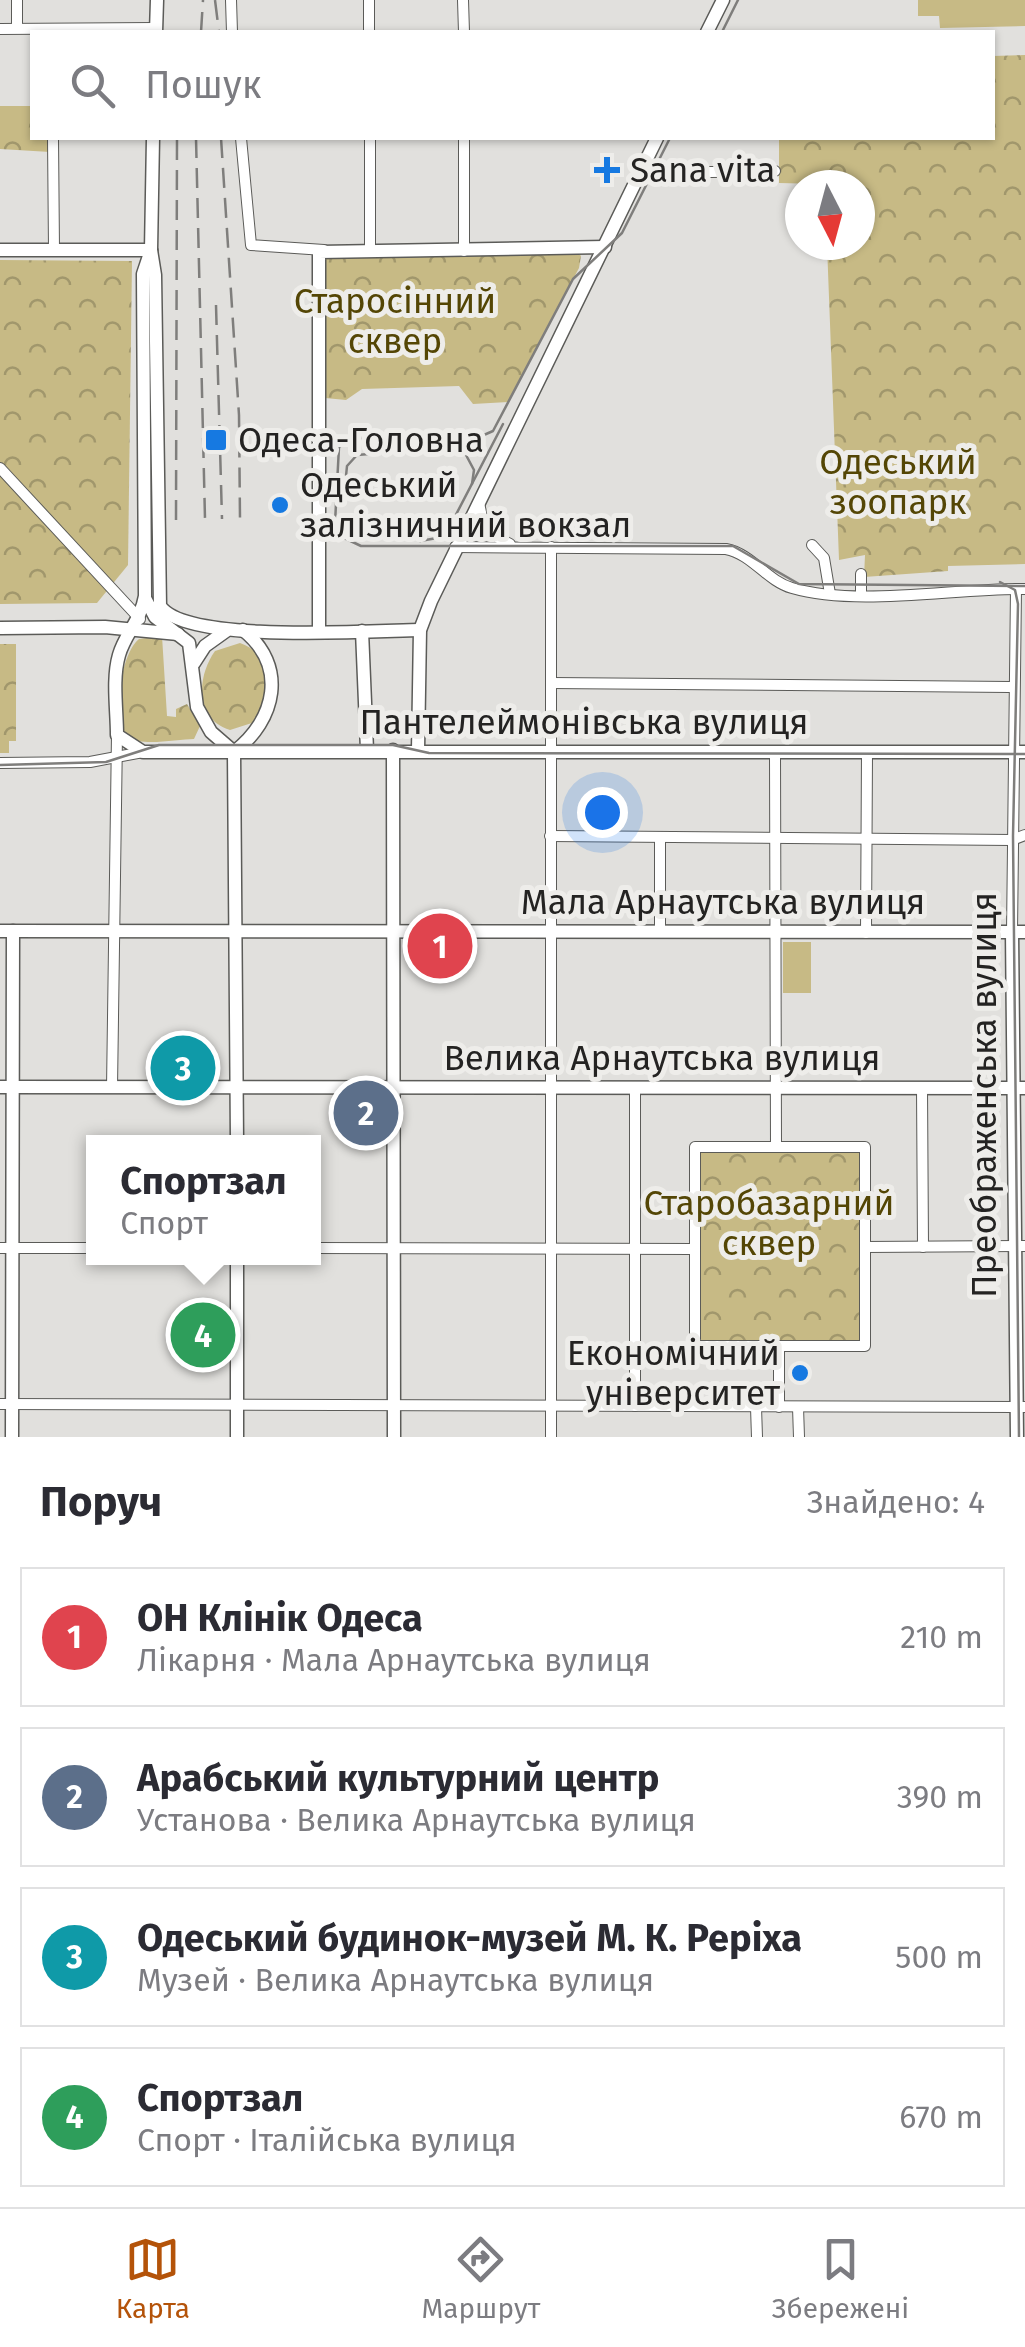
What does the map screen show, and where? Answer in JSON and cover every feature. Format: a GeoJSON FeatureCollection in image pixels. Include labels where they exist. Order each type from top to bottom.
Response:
{"type":"FeatureCollection","features":[{"type":"Feature","properties":{"kind":"main road"},"geometry":{"type":"LineString","coordinates":[[156,30],[158,0]]}},
{"type":"Feature","properties":{"kind":"main road"},"geometry":{"type":"LineString","coordinates":[[708,30],[723,0]]}},
{"type":"Feature","properties":{"kind":"main road"},"geometry":{"type":"LineString","coordinates":[[118,658],[143,611],[155,275],[151,250],[153,140]]}},
{"type":"Feature","properties":{"kind":"main road"},"geometry":{"type":"LineString","coordinates":[[418,750],[420,630],[454,547],[656,140]]}},
{"type":"Feature","properties":{"kind":"main road"},"geometry":{"type":"LineString","coordinates":[[319,632],[316,262],[325,250],[464,252],[605,247]]}},
{"type":"Feature","properties":{"kind":"main road"},"geometry":{"type":"LineString","coordinates":[[0,250],[151,250]]}},
{"type":"Feature","properties":{"kind":"main road"},"geometry":{"type":"LineString","coordinates":[[0,628],[102,623],[143,611],[162,610],[174,620],[226,631],[420,630]]}},
{"type":"Feature","properties":{"kind":"main road"},"geometry":{"type":"LineString","coordinates":[[143,611],[189,644],[196,707],[211,732],[234,752]]}},
{"type":"Feature","properties":{"kind":"main road"},"geometry":{"type":"LineString","coordinates":[[143,611],[180,634]]}},
{"type":"Feature","properties":{"kind":"main road"},"geometry":{"type":"LineString","coordinates":[[0,620],[102,623]]}},
{"type":"Feature","properties":{"kind":"main road"},"geometry":{"type":"LineString","coordinates":[[102,623],[118,658],[117,735],[143,752]]}},
{"type":"Feature","properties":{"kind":"main road"},"geometry":{"type":"LineString","coordinates":[[237,1135],[234,752],[262,724],[273,688],[266,654],[244,630]]}},
{"type":"Feature","properties":{"kind":"main road"},"geometry":{"type":"LineString","coordinates":[[194,664],[205,646],[226,631]]}},
{"type":"Feature","properties":{"kind":"main road"},"geometry":{"type":"LineString","coordinates":[[362,631],[367,750]]}},
{"type":"Feature","properties":{"kind":"main road"},"geometry":{"type":"LineString","coordinates":[[393,750],[394,1437]]}},
{"type":"Feature","properties":{"kind":"main road","name":"Пантелеймонівська вулиця"},"geometry":{"type":"LineString","coordinates":[[143,752],[1020,752]]}},
{"type":"Feature","properties":{"kind":"main road"},"geometry":{"type":"LineString","coordinates":[[6,931],[6,1404],[12,1437]]}},
{"type":"Feature","properties":{"kind":"main road","name":"Мала Арнаутська вулиця"},"geometry":{"type":"LineString","coordinates":[[6,931],[1019,932]]}},
{"type":"Feature","properties":{"kind":"main road","name":"Преображенська вулиця"},"geometry":{"type":"LineString","coordinates":[[1017,1437],[1021,1407],[1019,932]]}},
{"type":"Feature","properties":{"kind":"main road","name":"Велика Арнаутська вулиця"},"geometry":{"type":"LineString","coordinates":[[6,1087],[1019,1088]]}},
{"type":"Feature","properties":{"kind":"main road"},"geometry":{"type":"LineString","coordinates":[[237,1265],[237,1437]]}},
{"type":"Feature","properties":{"kind":"street"},"geometry":{"type":"LineString","coordinates":[[17,0],[17,28]]}},
{"type":"Feature","properties":{"kind":"street"},"geometry":{"type":"LineString","coordinates":[[231,0],[232,30]]}},
{"type":"Feature","properties":{"kind":"street"},"geometry":{"type":"LineString","coordinates":[[369,0],[369,30]]}},
{"type":"Feature","properties":{"kind":"street"},"geometry":{"type":"LineString","coordinates":[[463,0],[464,30]]}},
{"type":"Feature","properties":{"kind":"street"},"geometry":{"type":"LineString","coordinates":[[0,28],[156,30]]}},
{"type":"Feature","properties":{"kind":"street"},"geometry":{"type":"LineString","coordinates":[[53,140],[54,250]]}},
{"type":"Feature","properties":{"kind":"street"},"geometry":{"type":"LineString","coordinates":[[241,140],[251,245],[325,250]]}},
{"type":"Feature","properties":{"kind":"street"},"geometry":{"type":"LineString","coordinates":[[370,140],[370,251]]}},
{"type":"Feature","properties":{"kind":"street"},"geometry":{"type":"LineString","coordinates":[[464,140],[464,252]]}},
{"type":"Feature","properties":{"kind":"street"},"geometry":{"type":"LineString","coordinates":[[640,173],[775,171]]}},
{"type":"Feature","properties":{"kind":"street"},"geometry":{"type":"LineString","coordinates":[[0,468],[143,611]]}},
{"type":"Feature","properties":{"kind":"street"},"geometry":{"type":"LineString","coordinates":[[479,499],[484,531],[516,547]]}},
{"type":"Feature","properties":{"kind":"street"},"geometry":{"type":"LineString","coordinates":[[812,545],[824,558],[830,592]]}},
{"type":"Feature","properties":{"kind":"street"},"geometry":{"type":"LineString","coordinates":[[454,547],[732,550],[782,584],[812,592],[1020,589]]}},
{"type":"Feature","properties":{"kind":"street"},"geometry":{"type":"LineString","coordinates":[[551,547],[551,1437]]}},
{"type":"Feature","properties":{"kind":"street"},"geometry":{"type":"LineString","coordinates":[[861,574],[861,592]]}},
{"type":"Feature","properties":{"kind":"street","name":"Преображенська вулиця"},"geometry":{"type":"LineString","coordinates":[[1019,932],[1012,840],[1020,752],[1016,607],[1020,589]]}},
{"type":"Feature","properties":{"kind":"street","name":"Преображенська вулиця"},"geometry":{"type":"LineString","coordinates":[[1016,607],[1011,614],[1010,744],[1020,752]]}},
{"type":"Feature","properties":{"kind":"street"},"geometry":{"type":"LineString","coordinates":[[551,683],[1010,687]]}},
{"type":"Feature","properties":{"kind":"street"},"geometry":{"type":"LineString","coordinates":[[112,1088],[117,735]]}},
{"type":"Feature","properties":{"kind":"street","name":"Пантелеймонівська вулиця"},"geometry":{"type":"LineString","coordinates":[[0,763],[90,762],[143,752]]}},
{"type":"Feature","properties":{"kind":"street"},"geometry":{"type":"LineString","coordinates":[[775,753],[776,1147]]}},
{"type":"Feature","properties":{"kind":"street"},"geometry":{"type":"LineString","coordinates":[[866,933],[867,754]]}},
{"type":"Feature","properties":{"kind":"street"},"geometry":{"type":"LineString","coordinates":[[550,836],[1012,840],[1025,835]]}},
{"type":"Feature","properties":{"kind":"street"},"geometry":{"type":"LineString","coordinates":[[660,836],[660,932]]}},
{"type":"Feature","properties":{"kind":"street"},"geometry":{"type":"LineString","coordinates":[[635,1087],[635,1406]]}},
{"type":"Feature","properties":{"kind":"street"},"geometry":{"type":"LineString","coordinates":[[922,1088],[923,1247]]}},
{"type":"Feature","properties":{"kind":"street"},"geometry":{"type":"LineString","coordinates":[[695,1147],[864,1147],[864,1247],[864,1346],[694,1346],[695,1147]]}},
{"type":"Feature","properties":{"kind":"street"},"geometry":{"type":"LineString","coordinates":[[321,1248],[550,1246],[695,1250]]}},
{"type":"Feature","properties":{"kind":"street"},"geometry":{"type":"LineString","coordinates":[[864,1247],[1020,1246]]}},
{"type":"Feature","properties":{"kind":"street"},"geometry":{"type":"LineString","coordinates":[[6,1248],[86,1248]]}},
{"type":"Feature","properties":{"kind":"street"},"geometry":{"type":"LineString","coordinates":[[778,1407],[779,1346]]}},
{"type":"Feature","properties":{"kind":"street"},"geometry":{"type":"LineString","coordinates":[[6,1404],[1021,1407]]}},
{"type":"Feature","properties":{"kind":"street"},"geometry":{"type":"LineString","coordinates":[[756,1407],[757,1437]]}},
{"type":"Feature","properties":{"kind":"street"},"geometry":{"type":"LineString","coordinates":[[798,1407],[799,1437]]}},
{"type":"Feature","properties":{"kind":"green space"},"geometry":{"type":"Polygon","coordinates":[[[918,0],[1025,0],[1025,26],[940,28],[939,16],[918,16],[918,0]]]}},
{"type":"Feature","properties":{"kind":"green space","name":"Одеський зоопарк"},"geometry":{"type":"Polygon","coordinates":[[[1025,55],[1025,564],[948,566],[948,571],[864,577],[865,555],[839,560],[828,260],[875,260],[875,170],[785,170],[785,183],[779,183],[779,140],[995,140],[995,56],[1025,55]]]}},
{"type":"Feature","properties":{"kind":"green space"},"geometry":{"type":"Polygon","coordinates":[[[0,106],[30,106],[30,140],[50,140],[50,152],[0,149],[0,106]]]}},
{"type":"Feature","properties":{"kind":"green space","name":"Старосінний сквер"},"geometry":{"type":"Polygon","coordinates":[[[338,255],[581,256],[579,268],[508,402],[473,404],[459,386],[362,389],[346,400],[325,398],[324,260],[338,255]]]}},
{"type":"Feature","properties":{"kind":"green space"},"geometry":{"type":"Polygon","coordinates":[[[0,260],[132,261],[128,565],[97,603],[0,604],[0,260]]]}},
{"type":"Feature","properties":{"kind":"green space"},"geometry":{"type":"Polygon","coordinates":[[[162,636],[167,716],[176,717],[176,709],[187,704],[200,726],[194,739],[142,742],[129,737],[123,728],[120,687],[127,658],[139,639],[162,636]]]}},
{"type":"Feature","properties":{"kind":"green space"},"geometry":{"type":"Polygon","coordinates":[[[240,643],[260,657],[265,688],[255,722],[230,730],[210,717],[202,684],[215,651],[240,643]]]}},
{"type":"Feature","properties":{"kind":"green space"},"geometry":{"type":"Polygon","coordinates":[[[0,644],[16,644],[16,741],[9,741],[9,753],[0,753],[0,644]]]}},
{"type":"Feature","properties":{"kind":"green space"},"geometry":{"type":"Polygon","coordinates":[[[783,942],[811,942],[811,993],[783,993],[783,942]]]}},
{"type":"Feature","properties":{"kind":"green space","name":"Старобазарний сквер"},"geometry":{"type":"Polygon","coordinates":[[[695,1147],[865,1147],[865,1346],[695,1346],[695,1147]]]}},
{"type":"Feature","properties":{"kind":"tram line"},"geometry":{"type":"LineString","coordinates":[[723,30],[738,0]]}},
{"type":"Feature","properties":{"kind":"tram line"},"geometry":{"type":"LineString","coordinates":[[669,140],[622,233],[573,279],[493,431],[477,438],[353,439],[339,447],[335,523],[340,536],[361,546],[733,546],[799,584],[1025,586]]}},
{"type":"Feature","properties":{"kind":"tram line"},"geometry":{"type":"LineString","coordinates":[[420,541],[437,538],[448,530],[503,424]]}},
{"type":"Feature","properties":{"kind":"tram line"},"geometry":{"type":"LineString","coordinates":[[440,448],[466,455],[474,470],[472,484]]}},
{"type":"Feature","properties":{"kind":"tram line"},"geometry":{"type":"LineString","coordinates":[[345,486],[347,466],[357,455],[441,448]]}},
{"type":"Feature","properties":{"kind":"tram line"},"geometry":{"type":"LineString","coordinates":[[1000,582],[1015,590],[1018,604],[1013,836],[1019,1437]]}},
{"type":"Feature","properties":{"kind":"tram line"},"geometry":{"type":"LineString","coordinates":[[0,765],[106,762],[159,745],[393,745],[429,753],[1025,754]]}},
{"type":"Feature","properties":{"kind":"railway"},"geometry":{"type":"LineString","coordinates":[[201,30],[203,0]]}},
{"type":"Feature","properties":{"kind":"railway"},"geometry":{"type":"LineString","coordinates":[[215,0],[219,30]]}},
{"type":"Feature","properties":{"kind":"railway"},"geometry":{"type":"LineString","coordinates":[[176,520],[177,140]]}},
{"type":"Feature","properties":{"kind":"railway"},"geometry":{"type":"LineString","coordinates":[[196,140],[205,519]]}},
{"type":"Feature","properties":{"kind":"railway"},"geometry":{"type":"LineString","coordinates":[[221,140],[239,415],[240,519]]}},
{"type":"Feature","properties":{"kind":"railway"},"geometry":{"type":"LineString","coordinates":[[216,305],[222,519]]}},
{"type":"Feature","properties":{"kind":"place","name":"Sana vita"},"geometry":{"type":"Point","coordinates":[607,170]}},
{"type":"Feature","properties":{"kind":"place","name":"Одеса-Головна"},"geometry":{"type":"Point","coordinates":[216,440]}},
{"type":"Feature","properties":{"kind":"place","name":"Одеський залізничний вокзал"},"geometry":{"type":"Point","coordinates":[280,505]}},
{"type":"Feature","properties":{"kind":"place","name":"ОН Клінік Одеса"},"geometry":{"type":"Point","coordinates":[440,946]}},
{"type":"Feature","properties":{"kind":"place","name":"Одеський будинок-музей М. К. Реріха"},"geometry":{"type":"Point","coordinates":[183,1068]}},
{"type":"Feature","properties":{"kind":"place","name":"Арабський культурний центр"},"geometry":{"type":"Point","coordinates":[366,1113]}},
{"type":"Feature","properties":{"kind":"place","name":"Спортзал"},"geometry":{"type":"Point","coordinates":[203,1335]}},
{"type":"Feature","properties":{"kind":"place","name":"Економічний університет"},"geometry":{"type":"Point","coordinates":[800,1373]}}]}
